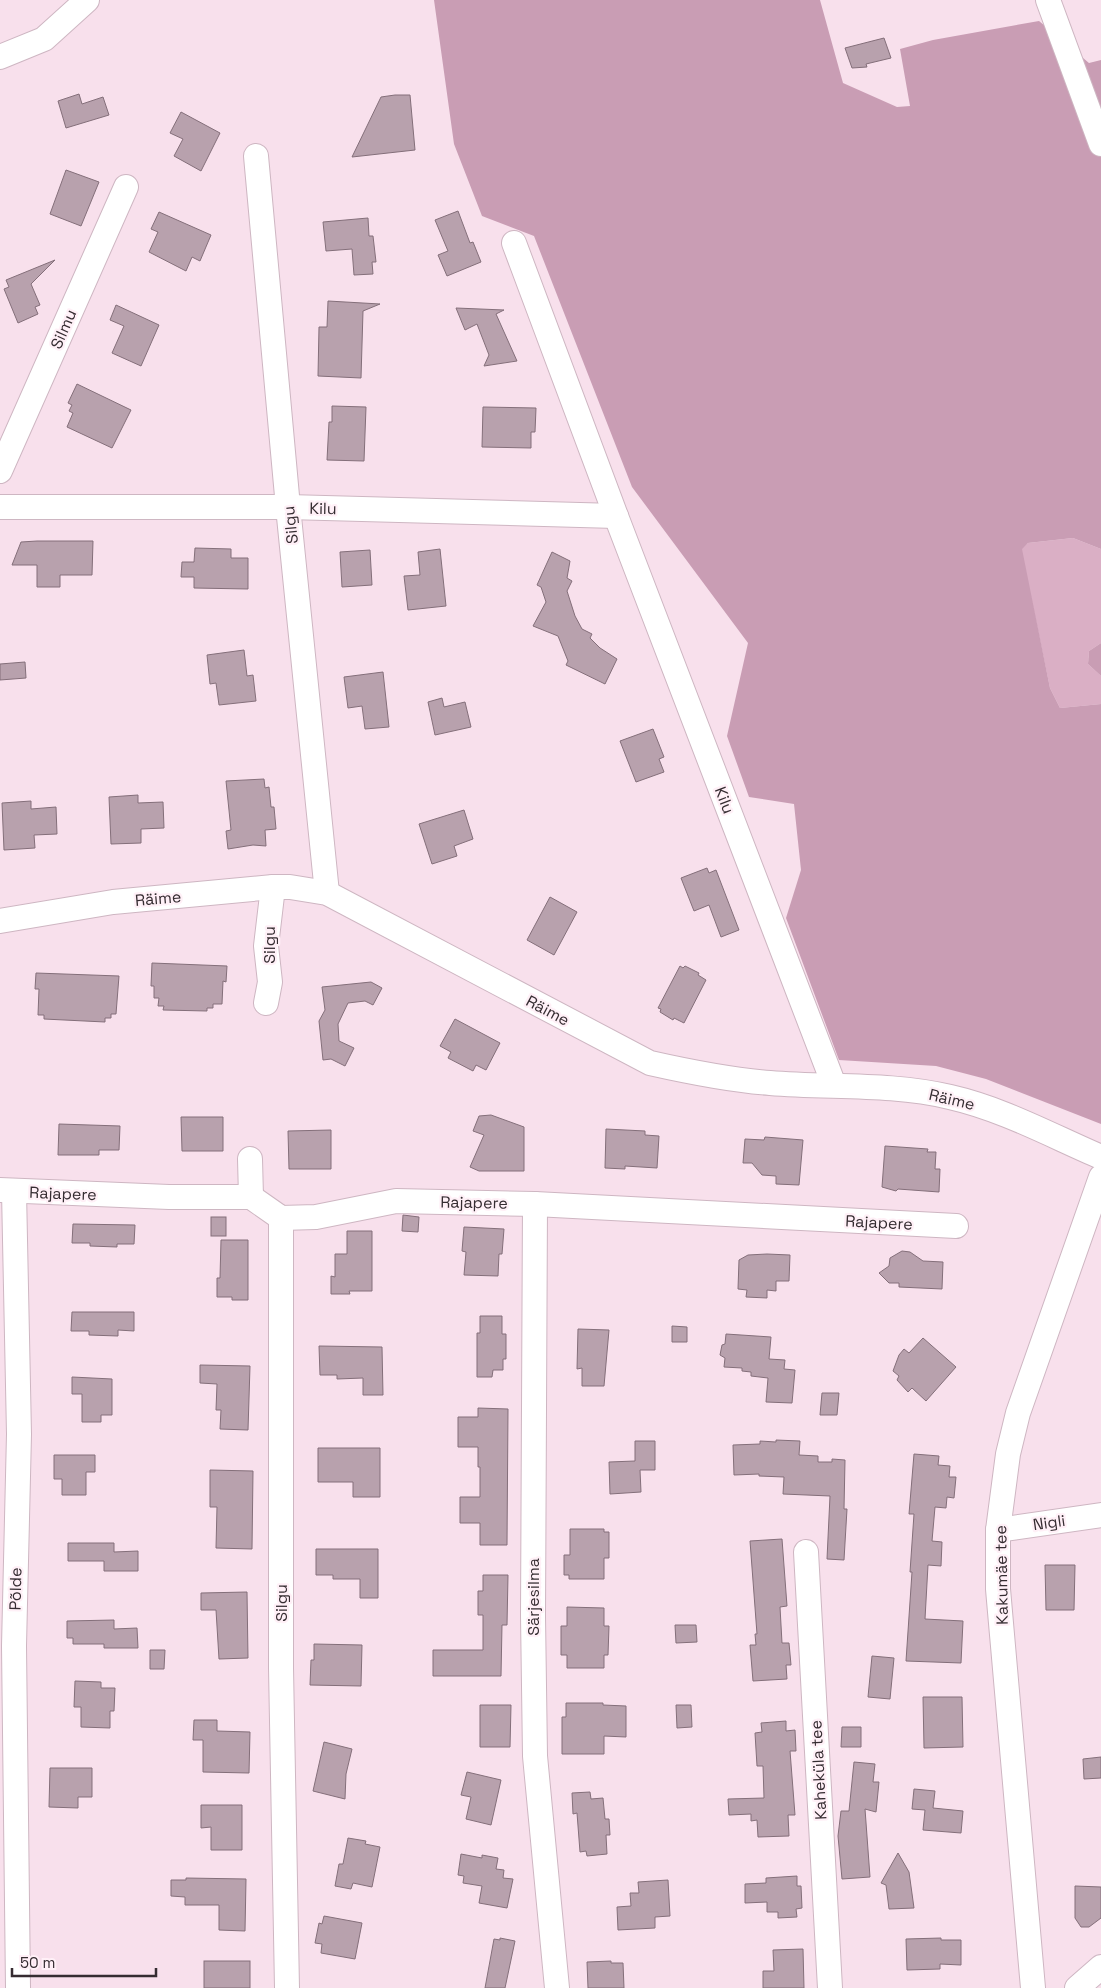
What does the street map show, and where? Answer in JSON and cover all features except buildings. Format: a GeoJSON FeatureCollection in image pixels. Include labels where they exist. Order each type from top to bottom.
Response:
{"type":"FeatureCollection","features":[{"type":"Feature","properties":{"kind":"street"},"geometry":{"type":"LineString","coordinates":[[0,57],[44,39],[87,0]]}},
{"type":"Feature","properties":{"kind":"street"},"geometry":{"type":"LineString","coordinates":[[1048,0],[1101,144]]}},
{"type":"Feature","properties":{"kind":"street","name":"Silgu"},"geometry":{"type":"LineString","coordinates":[[256,156],[288,507],[327,893]]}},
{"type":"Feature","properties":{"kind":"street","name":"Silmu"},"geometry":{"type":"LineString","coordinates":[[0,471],[126,187]]}},
{"type":"Feature","properties":{"kind":"street","name":"Kilu"},"geometry":{"type":"LineString","coordinates":[[514,243],[616,516],[834,1085]]}},
{"type":"Feature","properties":{"kind":"street","name":"Kilu"},"geometry":{"type":"LineString","coordinates":[[0,507],[288,507],[616,516]]}},
{"type":"Feature","properties":{"kind":"street","name":"Silgu"},"geometry":{"type":"LineString","coordinates":[[266,1003],[270,982],[266,946],[273,887]]}},
{"type":"Feature","properties":{"kind":"street","name":"Räime"},"geometry":{"type":"LineString","coordinates":[[0,921],[113,902],[273,887],[290,887],[327,893],[650,1063],[696,1073],[769,1083],[912,1090],[950,1097],[986,1107],[1101,1157]]}},
{"type":"Feature","properties":{"kind":"street"},"geometry":{"type":"LineString","coordinates":[[250,1159],[251,1196],[281,1218]]}},
{"type":"Feature","properties":{"kind":"street","name":"Kakumäe tee"},"geometry":{"type":"LineString","coordinates":[[1033,1988],[998,1589],[998,1530],[1006,1470],[1018,1413],[1101,1177]]}},
{"type":"Feature","properties":{"kind":"street","name":"Rajapere"},"geometry":{"type":"LineString","coordinates":[[7,1191],[169,1197],[251,1196]]}},
{"type":"Feature","properties":{"kind":"street","name":"Põlde"},"geometry":{"type":"LineString","coordinates":[[7,1191],[10,1433],[7,1647],[9,1894],[18,1988]]}},
{"type":"Feature","properties":{"kind":"street","name":"Rajapere"},"geometry":{"type":"LineString","coordinates":[[281,1218],[316,1217],[396,1200],[535,1204],[956,1226]]}},
{"type":"Feature","properties":{"kind":"street","name":"Särjesilma"},"geometry":{"type":"LineString","coordinates":[[535,1204],[533,1616],[535,1756],[557,1988]]}},
{"type":"Feature","properties":{"kind":"street","name":"Silgu"},"geometry":{"type":"LineString","coordinates":[[281,1218],[282,1668],[287,1988]]}},
{"type":"Feature","properties":{"kind":"street","name":"Nigli"},"geometry":{"type":"LineString","coordinates":[[998,1530],[1101,1515]]}},
{"type":"Feature","properties":{"kind":"street","name":"Kaheküla tee"},"geometry":{"type":"LineString","coordinates":[[806,1552],[830,1988]]}},
{"type":"Feature","properties":{"kind":"street"},"geometry":{"type":"LineString","coordinates":[[1077,1988],[1101,1967]]}},
{"type":"Feature","properties":{"kind":"shaded area"},"geometry":{"type":"Polygon","coordinates":[[[434,0],[820,0],[843,83],[897,107],[910,106],[900,49],[933,40],[1039,21],[1089,63],[1101,60],[1101,549],[1073,538],[1028,543],[1022,549],[1050,688],[1060,708],[1101,704],[1101,1124],[986,1079],[936,1066],[839,1060],[786,918],[801,870],[794,804],[749,797],[727,736],[748,643],[632,487],[534,236],[482,216],[454,144],[434,0]]]}},
{"type":"Feature","properties":{"kind":"shaded area"},"geometry":{"type":"Polygon","coordinates":[[[1073,538],[1101,549],[1101,643],[1089,651],[1088,664],[1101,676],[1101,704],[1060,708],[1050,688],[1021,549],[1028,543],[1073,538]]]}},
{"type":"Feature","properties":{"kind":"shaded area"},"geometry":{"type":"Polygon","coordinates":[[[1101,643],[1101,676],[1088,664],[1089,651],[1101,643]]]}}]}
